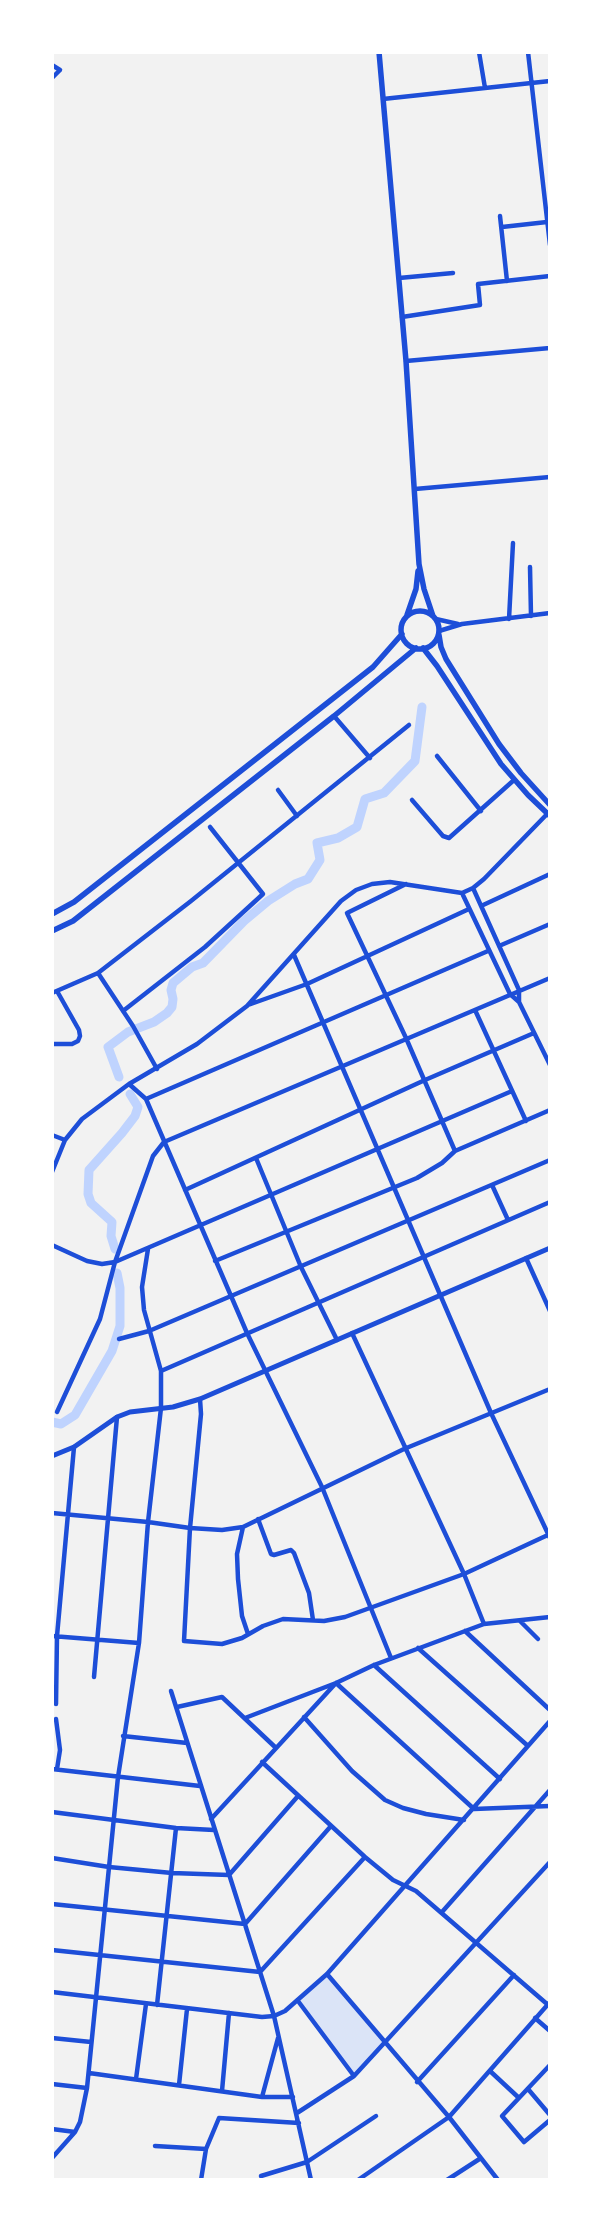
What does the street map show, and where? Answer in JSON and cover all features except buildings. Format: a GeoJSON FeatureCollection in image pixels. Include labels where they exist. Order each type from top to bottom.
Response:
{"type":"FeatureCollection","features":[{"type":"Feature","properties":{"kind":"main road"},"geometry":{"type":"LineString","coordinates":[[380,52],[406,361],[419,564],[424,589],[435,618],[441,647],[446,660],[499,744],[521,773],[550,805]]}},
{"type":"Feature","properties":{"kind":"main road"},"geometry":{"type":"LineString","coordinates":[[419,564],[416,589],[402,625],[402,634],[407,643],[420,648],[437,666],[491,750],[514,780],[549,814]]}},
{"type":"Feature","properties":{"kind":"main road"},"geometry":{"type":"LineString","coordinates":[[406,617],[419,610],[435,618]]}},
{"type":"Feature","properties":{"kind":"main road"},"geometry":{"type":"LineString","coordinates":[[52,931],[73,921],[420,648],[433,644],[439,633]]}},
{"type":"Feature","properties":{"kind":"main road"},"geometry":{"type":"LineString","coordinates":[[52,914],[74,902],[373,667],[402,634]]}},
{"type":"Feature","properties":{"kind":"street"},"geometry":{"type":"LineString","coordinates":[[479,52],[485,88]]}},
{"type":"Feature","properties":{"kind":"street"},"geometry":{"type":"LineString","coordinates":[[528,52],[550,245]]}},
{"type":"Feature","properties":{"kind":"street"},"geometry":{"type":"LineString","coordinates":[[52,65],[60,70],[52,78]]}},
{"type":"Feature","properties":{"kind":"street"},"geometry":{"type":"LineString","coordinates":[[383,99],[550,81]]}},
{"type":"Feature","properties":{"kind":"street"},"geometry":{"type":"LineString","coordinates":[[500,216],[507,281]]}},
{"type":"Feature","properties":{"kind":"street"},"geometry":{"type":"LineString","coordinates":[[502,227],[547,222]]}},
{"type":"Feature","properties":{"kind":"street"},"geometry":{"type":"LineString","coordinates":[[399,278],[453,272]]}},
{"type":"Feature","properties":{"kind":"street"},"geometry":{"type":"LineString","coordinates":[[402,316],[480,305],[478,284],[550,276]]}},
{"type":"Feature","properties":{"kind":"street"},"geometry":{"type":"LineString","coordinates":[[406,361],[550,348]]}},
{"type":"Feature","properties":{"kind":"street"},"geometry":{"type":"LineString","coordinates":[[415,489],[550,477]]}},
{"type":"Feature","properties":{"kind":"street"},"geometry":{"type":"LineString","coordinates":[[509,619],[513,542]]}},
{"type":"Feature","properties":{"kind":"street"},"geometry":{"type":"LineString","coordinates":[[530,566],[531,616]]}},
{"type":"Feature","properties":{"kind":"street"},"geometry":{"type":"LineString","coordinates":[[439,633],[462,624],[550,613]]}},
{"type":"Feature","properties":{"kind":"street"},"geometry":{"type":"LineString","coordinates":[[435,618],[462,624]]}},
{"type":"Feature","properties":{"kind":"street"},"geometry":{"type":"LineString","coordinates":[[334,716],[370,758]]}},
{"type":"Feature","properties":{"kind":"street"},"geometry":{"type":"LineString","coordinates":[[52,1044],[72,1044],[78,1041],[80,1036],[79,1030],[55,992],[98,973],[238,864],[409,725]]}},
{"type":"Feature","properties":{"kind":"street"},"geometry":{"type":"LineString","coordinates":[[437,756],[481,810]]}},
{"type":"Feature","properties":{"kind":"street"},"geometry":{"type":"LineString","coordinates":[[412,800],[446,838],[453,837],[514,780]]}},
{"type":"Feature","properties":{"kind":"street"},"geometry":{"type":"LineString","coordinates":[[278,790],[296,816]]}},
{"type":"Feature","properties":{"kind":"street"},"geometry":{"type":"LineString","coordinates":[[52,1172],[64,1140],[94,1109],[129,1084],[157,1069],[218,1029],[247,1006],[341,901],[356,890],[372,884],[390,882],[462,893],[473,888],[549,814]]}},
{"type":"Feature","properties":{"kind":"street"},"geometry":{"type":"LineString","coordinates":[[123,1011],[198,953],[263,894],[210,828]]}},
{"type":"Feature","properties":{"kind":"street"},"geometry":{"type":"LineString","coordinates":[[481,906],[550,874]]}},
{"type":"Feature","properties":{"kind":"street"},"geometry":{"type":"LineString","coordinates":[[407,884],[347,912],[425,1080],[455,1151]]}},
{"type":"Feature","properties":{"kind":"street"},"geometry":{"type":"LineString","coordinates":[[473,888],[519,990],[519,1002]]}},
{"type":"Feature","properties":{"kind":"street"},"geometry":{"type":"LineString","coordinates":[[462,893],[488,951],[510,994],[519,1002],[550,1065]]}},
{"type":"Feature","properties":{"kind":"street"},"geometry":{"type":"LineString","coordinates":[[247,1006],[307,984],[469,909]]}},
{"type":"Feature","properties":{"kind":"street"},"geometry":{"type":"LineString","coordinates":[[499,946],[550,924]]}},
{"type":"Feature","properties":{"kind":"street"},"geometry":{"type":"LineString","coordinates":[[146,1099],[488,951]]}},
{"type":"Feature","properties":{"kind":"street"},"geometry":{"type":"LineString","coordinates":[[200,1399],[201,1414],[190,1528],[184,1642],[222,1644],[248,1634],[262,1626],[283,1620],[324,1621],[345,1617],[370,1606],[464,1574],[549,1535],[440,1296],[294,955]]}},
{"type":"Feature","properties":{"kind":"street"},"geometry":{"type":"LineString","coordinates":[[98,973],[133,1026],[157,1069]]}},
{"type":"Feature","properties":{"kind":"street"},"geometry":{"type":"LineString","coordinates":[[57,1412],[100,1319],[116,1262],[152,1156],[164,1142],[550,978]]}},
{"type":"Feature","properties":{"kind":"street"},"geometry":{"type":"LineString","coordinates":[[475,1010],[526,1121]]}},
{"type":"Feature","properties":{"kind":"street"},"geometry":{"type":"LineString","coordinates":[[185,1190],[425,1080],[534,1033]]}},
{"type":"Feature","properties":{"kind":"street"},"geometry":{"type":"LineString","coordinates":[[129,1084],[146,1099],[247,1333],[322,1487],[391,1658]]}},
{"type":"Feature","properties":{"kind":"street"},"geometry":{"type":"LineString","coordinates":[[52,1245],[87,1261],[102,1264],[116,1262],[512,1091]]}},
{"type":"Feature","properties":{"kind":"street"},"geometry":{"type":"LineString","coordinates":[[215,1260],[287,1232],[431,1171],[455,1151],[550,1110]]}},
{"type":"Feature","properties":{"kind":"street"},"geometry":{"type":"LineString","coordinates":[[52,1135],[64,1140]]}},
{"type":"Feature","properties":{"kind":"street"},"geometry":{"type":"LineString","coordinates":[[256,1158],[301,1268],[336,1340]]}},
{"type":"Feature","properties":{"kind":"street"},"geometry":{"type":"LineString","coordinates":[[119,1339],[149,1331],[232,1297],[550,1160]]}},
{"type":"Feature","properties":{"kind":"street"},"geometry":{"type":"LineString","coordinates":[[492,1185],[508,1220]]}},
{"type":"Feature","properties":{"kind":"street"},"geometry":{"type":"LineString","coordinates":[[161,1371],[550,1202]]}},
{"type":"Feature","properties":{"kind":"street"},"geometry":{"type":"LineString","coordinates":[[52,1456],[74,1447],[117,1417],[130,1412],[186,1404],[200,1399],[550,1248]]}},
{"type":"Feature","properties":{"kind":"street"},"geometry":{"type":"LineString","coordinates":[[52,2158],[75,2132],[80,2122],[87,2088],[118,1778],[123,1736],[139,1643],[148,1522],[161,1408],[161,1371],[144,1310],[142,1287],[148,1249]]}},
{"type":"Feature","properties":{"kind":"street"},"geometry":{"type":"LineString","coordinates":[[526,1258],[550,1311]]}},
{"type":"Feature","properties":{"kind":"street"},"geometry":{"type":"LineString","coordinates":[[352,1333],[404,1449],[464,1574],[484,1624]]}},
{"type":"Feature","properties":{"kind":"street"},"geometry":{"type":"LineString","coordinates":[[52,1513],[190,1528],[222,1530],[243,1527],[322,1487],[404,1449],[550,1388]]}},
{"type":"Feature","properties":{"kind":"street"},"geometry":{"type":"LineString","coordinates":[[94,1676],[117,1417]]}},
{"type":"Feature","properties":{"kind":"street"},"geometry":{"type":"LineString","coordinates":[[56,1704],[55,1636],[74,1447]]}},
{"type":"Feature","properties":{"kind":"street"},"geometry":{"type":"LineString","coordinates":[[258,1519],[271,1554],[291,1550],[294,1553],[309,1593],[313,1620]]}},
{"type":"Feature","properties":{"kind":"street"},"geometry":{"type":"LineString","coordinates":[[243,1527],[237,1554],[242,1616],[248,1634]]}},
{"type":"Feature","properties":{"kind":"street"},"geometry":{"type":"LineString","coordinates":[[245,1718],[336,1683],[391,1658],[484,1624],[550,1617]]}},
{"type":"Feature","properties":{"kind":"street"},"geometry":{"type":"LineString","coordinates":[[520,1621],[538,1639]]}},
{"type":"Feature","properties":{"kind":"street"},"geometry":{"type":"LineString","coordinates":[[465,1631],[550,1710]]}},
{"type":"Feature","properties":{"kind":"street"},"geometry":{"type":"LineString","coordinates":[[55,1636],[139,1643]]}},
{"type":"Feature","properties":{"kind":"street"},"geometry":{"type":"LineString","coordinates":[[418,1648],[528,1746]]}},
{"type":"Feature","properties":{"kind":"street"},"geometry":{"type":"LineString","coordinates":[[374,1665],[500,1779]]}},
{"type":"Feature","properties":{"kind":"street"},"geometry":{"type":"LineString","coordinates":[[211,1819],[275,1747],[336,1683]]}},
{"type":"Feature","properties":{"kind":"street"},"geometry":{"type":"LineString","coordinates":[[336,1683],[474,1809],[550,1806]]}},
{"type":"Feature","properties":{"kind":"street"},"geometry":{"type":"LineString","coordinates":[[171,1691],[274,2016],[311,2180]]}},
{"type":"Feature","properties":{"kind":"street"},"geometry":{"type":"LineString","coordinates":[[177,1707],[222,1697],[275,1747]]}},
{"type":"Feature","properties":{"kind":"street"},"geometry":{"type":"LineString","coordinates":[[304,1716],[352,1771],[385,1800],[403,1808],[426,1814],[464,1820]]}},
{"type":"Feature","properties":{"kind":"street"},"geometry":{"type":"LineString","coordinates":[[56,1719],[60,1750],[55,1769],[118,1778],[200,1786]]}},
{"type":"Feature","properties":{"kind":"street"},"geometry":{"type":"LineString","coordinates":[[52,1992],[187,2009],[274,2016],[298,2001],[327,1974],[550,1721]]}},
{"type":"Feature","properties":{"kind":"street"},"geometry":{"type":"LineString","coordinates":[[123,1736],[187,1743]]}},
{"type":"Feature","properties":{"kind":"street"},"geometry":{"type":"LineString","coordinates":[[262,1762],[365,1857],[393,1880],[416,1891],[548,2003],[449,2118],[358,2180]]}},
{"type":"Feature","properties":{"kind":"street"},"geometry":{"type":"LineString","coordinates":[[442,1912],[550,1790]]}},
{"type":"Feature","properties":{"kind":"street"},"geometry":{"type":"LineString","coordinates":[[229,1875],[298,1796]]}},
{"type":"Feature","properties":{"kind":"street"},"geometry":{"type":"LineString","coordinates":[[52,1812],[176,1828],[214,1830]]}},
{"type":"Feature","properties":{"kind":"street"},"geometry":{"type":"LineString","coordinates":[[245,1924],[331,1826]]}},
{"type":"Feature","properties":{"kind":"street"},"geometry":{"type":"LineString","coordinates":[[157,2005],[176,1828]]}},
{"type":"Feature","properties":{"kind":"street"},"geometry":{"type":"LineString","coordinates":[[260,1972],[365,1857]]}},
{"type":"Feature","properties":{"kind":"street"},"geometry":{"type":"LineString","coordinates":[[52,1858],[109,1867],[172,1873],[229,1875]]}},
{"type":"Feature","properties":{"kind":"street"},"geometry":{"type":"LineString","coordinates":[[297,2113],[354,2076],[550,1862]]}},
{"type":"Feature","properties":{"kind":"street"},"geometry":{"type":"LineString","coordinates":[[52,1904],[245,1924]]}},
{"type":"Feature","properties":{"kind":"street"},"geometry":{"type":"LineString","coordinates":[[52,1950],[260,1972]]}},
{"type":"Feature","properties":{"kind":"street"},"geometry":{"type":"LineString","coordinates":[[327,1974],[449,2118],[498,2180]]}},
{"type":"Feature","properties":{"kind":"street"},"geometry":{"type":"LineString","coordinates":[[417,2082],[514,1975]]}},
{"type":"Feature","properties":{"kind":"street"},"geometry":{"type":"LineString","coordinates":[[298,2001],[354,2076]]}},
{"type":"Feature","properties":{"kind":"street"},"geometry":{"type":"LineString","coordinates":[[136,2079],[146,2004]]}},
{"type":"Feature","properties":{"kind":"street"},"geometry":{"type":"LineString","coordinates":[[179,2085],[187,2009]]}},
{"type":"Feature","properties":{"kind":"street"},"geometry":{"type":"LineString","coordinates":[[222,2091],[229,2013]]}},
{"type":"Feature","properties":{"kind":"street"},"geometry":{"type":"LineString","coordinates":[[535,2018],[550,2031]]}},
{"type":"Feature","properties":{"kind":"street"},"geometry":{"type":"LineString","coordinates":[[262,2096],[278,2037]]}},
{"type":"Feature","properties":{"kind":"street"},"geometry":{"type":"LineString","coordinates":[[52,2038],[91,2042]]}},
{"type":"Feature","properties":{"kind":"street"},"geometry":{"type":"LineString","coordinates":[[550,2065],[502,2116],[524,2142],[550,2120]]}},
{"type":"Feature","properties":{"kind":"street"},"geometry":{"type":"LineString","coordinates":[[490,2071],[519,2098]]}},
{"type":"Feature","properties":{"kind":"street"},"geometry":{"type":"LineString","coordinates":[[89,2073],[262,2096],[293,2097]]}},
{"type":"Feature","properties":{"kind":"street"},"geometry":{"type":"LineString","coordinates":[[52,2084],[87,2088]]}},
{"type":"Feature","properties":{"kind":"street"},"geometry":{"type":"LineString","coordinates":[[528,2089],[550,2115]]}},
{"type":"Feature","properties":{"kind":"street"},"geometry":{"type":"LineString","coordinates":[[261,2176],[307,2162],[376,2116]]}},
{"type":"Feature","properties":{"kind":"street"},"geometry":{"type":"LineString","coordinates":[[201,2180],[206,2149],[219,2118],[298,2123]]}},
{"type":"Feature","properties":{"kind":"street"},"geometry":{"type":"LineString","coordinates":[[52,2129],[75,2132]]}},
{"type":"Feature","properties":{"kind":"street"},"geometry":{"type":"LineString","coordinates":[[155,2146],[206,2149]]}},
{"type":"Feature","properties":{"kind":"street"},"geometry":{"type":"LineString","coordinates":[[447,2180],[481,2158]]}},
{"type":"Feature","properties":{"kind":"shaded area"},"geometry":{"type":"Polygon","coordinates":[[[327,1974],[385,2042],[354,2076],[298,2001],[327,1974]]]}},
{"type":"Feature","properties":{"kind":"waterway"},"geometry":{"type":"LineString","coordinates":[[119,1077],[108,1047],[128,1032],[154,1022],[167,1013],[172,1007],[171,990],[173,983],[192,967],[203,963],[244,921],[268,901],[295,884],[308,879],[320,860],[317,843],[338,838],[357,827],[365,799],[384,793],[415,761],[422,707]]}},
{"type":"Feature","properties":{"kind":"waterway"},"geometry":{"type":"LineString","coordinates":[[115,1249],[111,1236],[112,1222],[91,1203],[88,1194],[89,1170],[135,1116],[138,1107],[130,1094]]}},
{"type":"Feature","properties":{"kind":"waterway"},"geometry":{"type":"LineString","coordinates":[[52,1422],[61,1424],[75,1415],[112,1351],[120,1326],[120,1288],[117,1273]]}}]}
